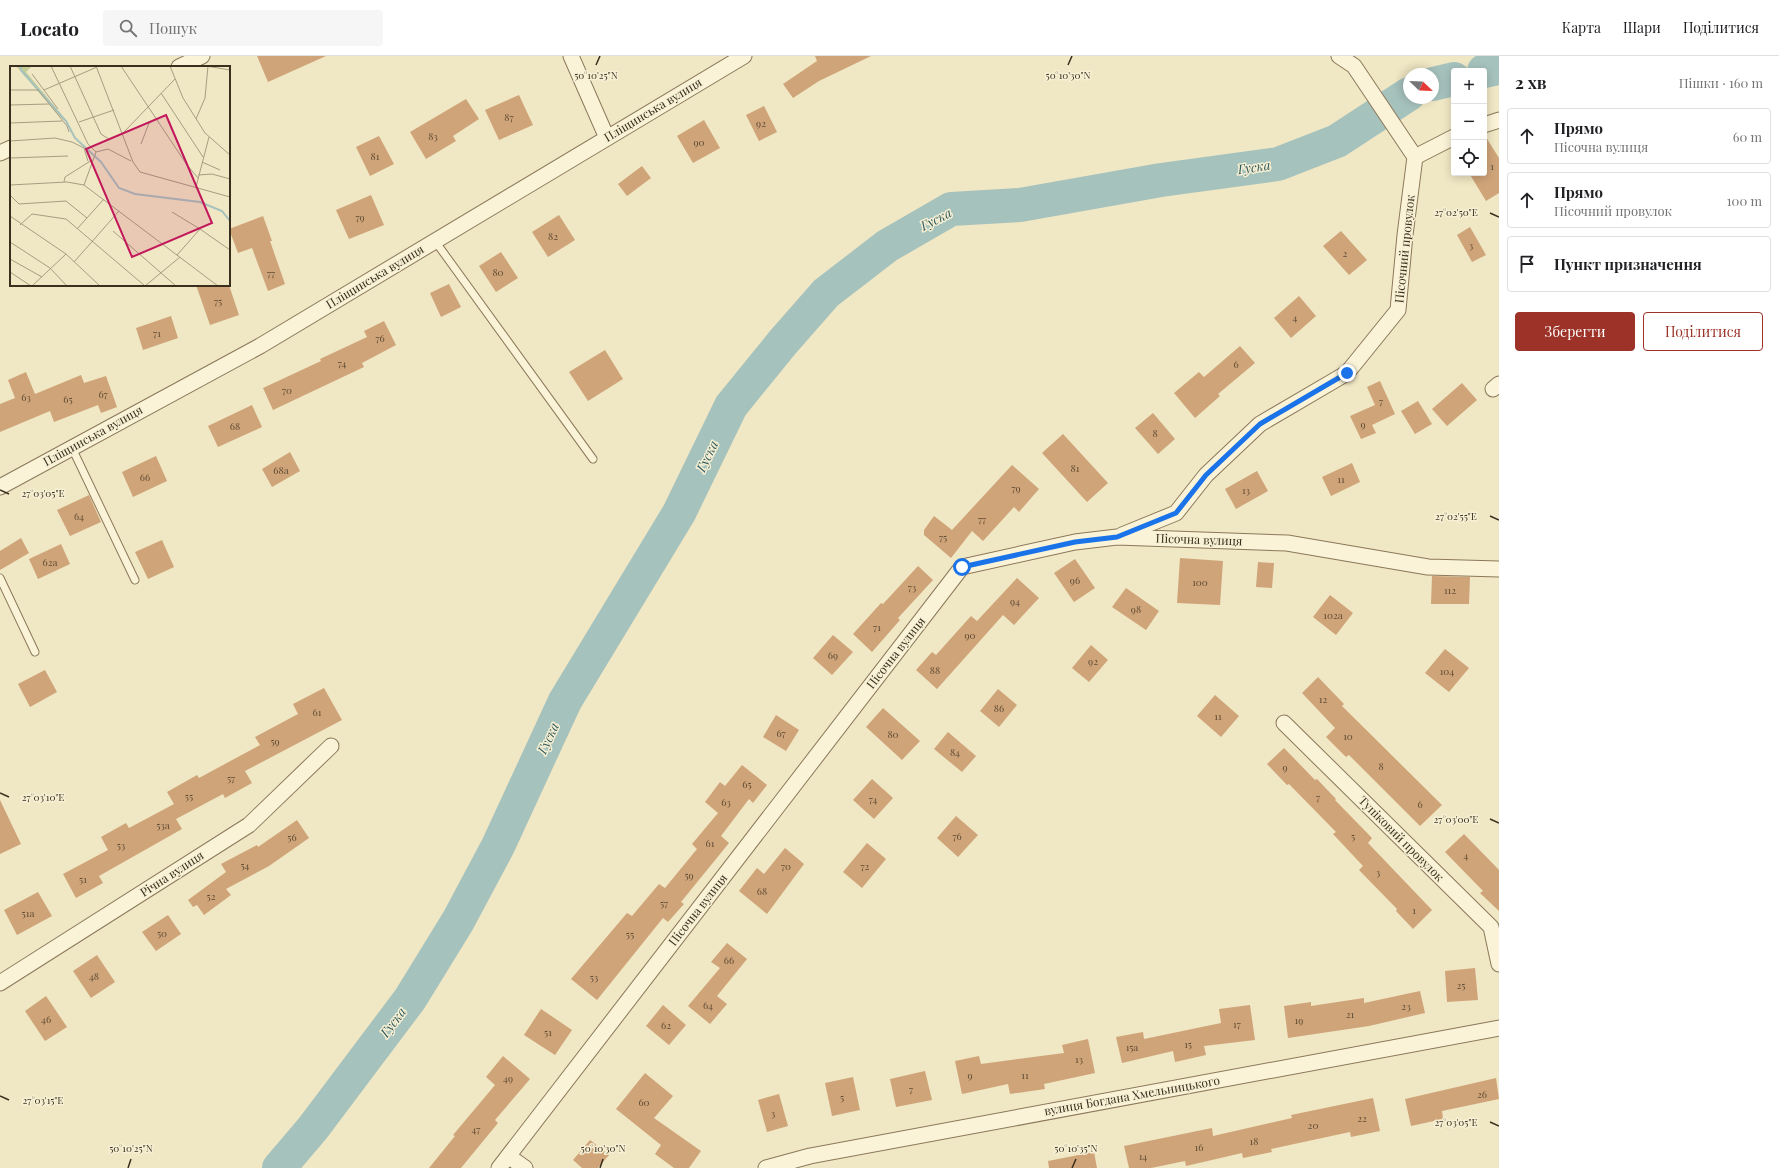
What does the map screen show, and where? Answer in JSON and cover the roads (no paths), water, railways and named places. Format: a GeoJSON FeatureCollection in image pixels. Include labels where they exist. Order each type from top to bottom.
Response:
{"type":"FeatureCollection","features":[{"type":"Feature","properties":{"kind":"street"},"geometry":{"type":"LineString","coordinates":[[181,66],[202,56]]}},
{"type":"Feature","properties":{"kind":"street"},"geometry":{"type":"LineString","coordinates":[[571,56],[607,138]]}},
{"type":"Feature","properties":{"kind":"street","name":"Пліщинська вулиця"},"geometry":{"type":"LineString","coordinates":[[0,487],[260,346],[744,56]]}},
{"type":"Feature","properties":{"kind":"street"},"geometry":{"type":"LineString","coordinates":[[1339,56],[1354,61],[1415,157],[1451,139]]}},
{"type":"Feature","properties":{"kind":"street"},"geometry":{"type":"LineString","coordinates":[[1487,124],[1499,120]]}},
{"type":"Feature","properties":{"kind":"street"},"geometry":{"type":"LineString","coordinates":[[0,153],[10,148]]}},
{"type":"Feature","properties":{"kind":"street","name":"Пісочний провулок"},"geometry":{"type":"LineString","coordinates":[[1117,537],[1176,513],[1206,475],[1260,424],[1347,373],[1398,310],[1405,235],[1415,157]]}},
{"type":"Feature","properties":{"kind":"street","name":"Пісочна вулиця"},"geometry":{"type":"LineString","coordinates":[[499,1168],[962,567],[1075,542],[1117,537],[1287,543],[1428,567],[1499,569]]}},
{"type":"Feature","properties":{"kind":"street","name":"Тупіковий провулок"},"geometry":{"type":"LineString","coordinates":[[1284,723],[1491,927],[1499,964]]}},
{"type":"Feature","properties":{"kind":"street","name":"Річна вулиця"},"geometry":{"type":"LineString","coordinates":[[0,984],[249,825],[331,746]]}},
{"type":"Feature","properties":{"kind":"street","name":"вулиця Богдана Хмельницького"},"geometry":{"type":"LineString","coordinates":[[766,1168],[810,1156],[1499,1028]]}},
{"type":"Feature","properties":{"kind":"street"},"geometry":{"type":"LineString","coordinates":[[508,1156],[526,1168]]}},
{"type":"Feature","properties":{"kind":"lane"},"geometry":{"type":"LineString","coordinates":[[435,241],[593,459]]}},
{"type":"Feature","properties":{"kind":"lane"},"geometry":{"type":"LineString","coordinates":[[72,448],[135,580]]}},
{"type":"Feature","properties":{"kind":"lane"},"geometry":{"type":"LineString","coordinates":[[0,578],[35,652]]}},
{"type":"Feature","properties":{"kind":"waterway","name":"Гуска"},"geometry":{"type":"LineString","coordinates":[[1487,70],[1499,68]]}},
{"type":"Feature","properties":{"kind":"waterway","name":"Гуска"},"geometry":{"type":"LineString","coordinates":[[1439,83],[1451,80]]}},
{"type":"Feature","properties":{"kind":"waterway","name":"Гуска"},"geometry":{"type":"LineString","coordinates":[[279,1168],[313,1128],[410,999],[458,921],[498,846],[565,701],[679,513],[731,406],[783,342],[826,293],[887,246],[951,209],[1020,205],[1161,180],[1278,164],[1337,141],[1403,98]]}}]}
